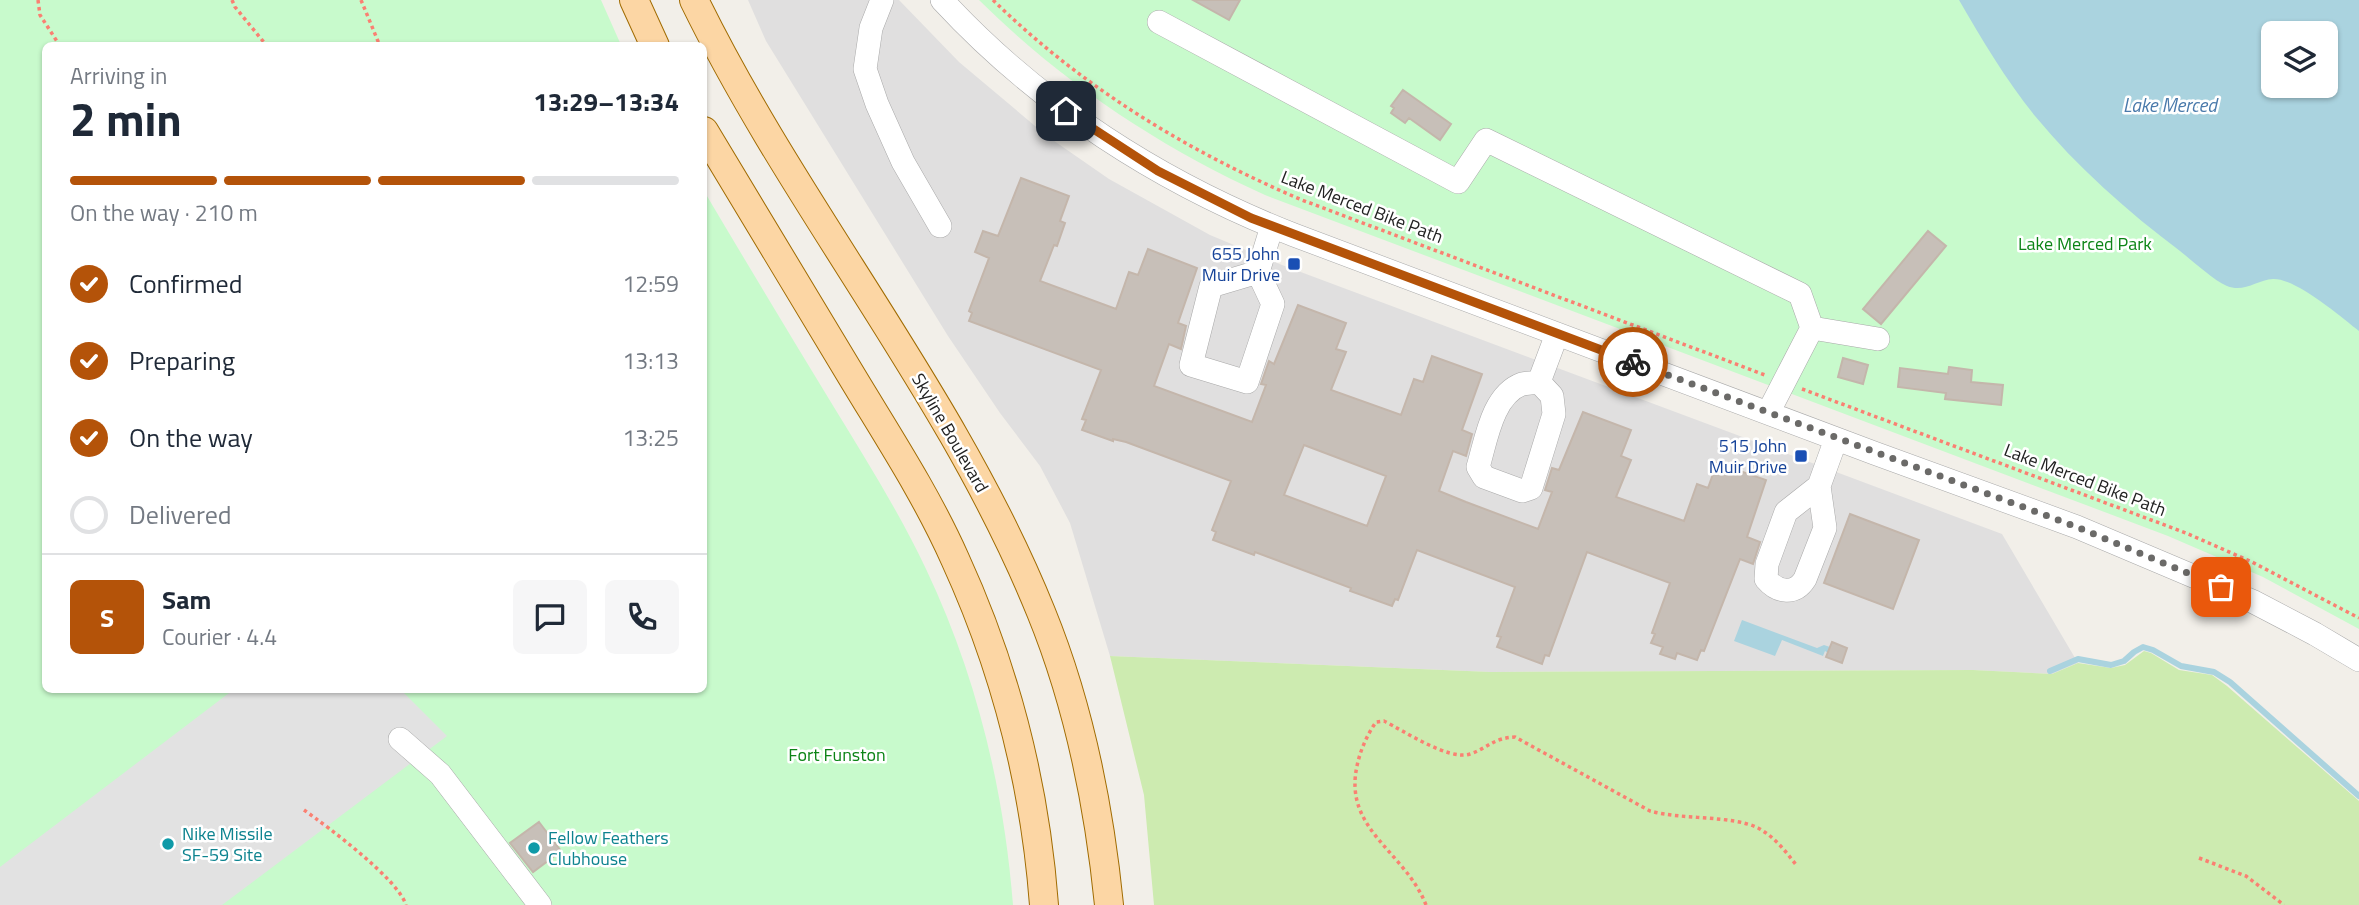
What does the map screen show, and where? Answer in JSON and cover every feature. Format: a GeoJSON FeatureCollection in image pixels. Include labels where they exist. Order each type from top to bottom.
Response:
{"type":"FeatureCollection","features":[{"type":"Feature","properties":{"kind":"main road"},"geometry":{"type":"LineString","coordinates":[[634,0],[653,42]]}},
{"type":"Feature","properties":{"kind":"main road","name":"Skyline Boulevard"},"geometry":{"type":"LineString","coordinates":[[694,0],[765,128],[960,447],[1016,554],[1042,614],[1081,735],[1099,822],[1109,905]]}},
{"type":"Feature","properties":{"kind":"main road"},"geometry":{"type":"LineString","coordinates":[[707,136],[918,487],[956,559],[987,635],[1011,710],[1034,819],[1044,905]]}},
{"type":"Feature","properties":{"kind":"street"},"geometry":{"type":"LineString","coordinates":[[882,0],[872,28],[865,69],[877,104],[903,162],[940,226]]}},
{"type":"Feature","properties":{"kind":"street"},"geometry":{"type":"LineString","coordinates":[[942,0],[1009,65],[1096,132],[1191,190],[1272,226],[2077,527],[2283,616],[2359,660]]}},
{"type":"Feature","properties":{"kind":"street"},"geometry":{"type":"LineString","coordinates":[[1159,22],[1458,182],[1486,140],[1800,294],[1812,328],[1768,413]]}},
{"type":"Feature","properties":{"kind":"street"},"geometry":{"type":"LineString","coordinates":[[1258,272],[1211,286],[1191,365],[1248,382],[1273,304],[1258,272],[1272,226]]}},
{"type":"Feature","properties":{"kind":"street"},"geometry":{"type":"LineString","coordinates":[[1812,328],[1878,339]]}},
{"type":"Feature","properties":{"kind":"street"},"geometry":{"type":"LineString","coordinates":[[1539,382],[1557,334]]}},
{"type":"Feature","properties":{"kind":"street"},"geometry":{"type":"LineString","coordinates":[[1539,382],[1552,396],[1554,414],[1531,488],[1522,491],[1484,477],[1478,467],[1496,412],[1505,395],[1521,384],[1539,382]]}},
{"type":"Feature","properties":{"kind":"street"},"geometry":{"type":"LineString","coordinates":[[1819,486],[1836,439]]}},
{"type":"Feature","properties":{"kind":"street"},"geometry":{"type":"LineString","coordinates":[[400,739],[440,774],[540,905]]}},
{"type":"Feature","properties":{"kind":"path"},"geometry":{"type":"LineString","coordinates":[[38,0],[40,15],[57,42]]}},
{"type":"Feature","properties":{"kind":"path"},"geometry":{"type":"LineString","coordinates":[[232,0],[264,42]]}},
{"type":"Feature","properties":{"kind":"path"},"geometry":{"type":"LineString","coordinates":[[361,0],[378,42]]}},
{"type":"Feature","properties":{"kind":"path","name":"Lake Merced Bike Path"},"geometry":{"type":"LineString","coordinates":[[993,0],[1059,59],[1116,102],[1175,139],[1238,172],[1302,200],[1758,372]]}},
{"type":"Feature","properties":{"kind":"path","name":"Lake Merced Bike Path"},"geometry":{"type":"LineString","coordinates":[[1794,386],[2186,533],[2252,562],[2359,618]]}},
{"type":"Feature","properties":{"kind":"path"},"geometry":{"type":"LineString","coordinates":[[1426,905],[1409,875],[1357,809],[1354,792],[1356,770],[1376,722],[1384,721],[1450,754],[1467,755],[1501,737],[1515,737],[1650,811],[1667,816],[1736,822],[1757,828],[1775,840],[1797,866]]}},
{"type":"Feature","properties":{"kind":"path"},"geometry":{"type":"LineString","coordinates":[[304,810],[327,826],[376,870],[403,896],[405,905]]}},
{"type":"Feature","properties":{"kind":"path"},"geometry":{"type":"LineString","coordinates":[[2199,858],[2246,876],[2284,905]]}},
{"type":"Feature","properties":{"kind":"shaded area"},"geometry":{"type":"Polygon","coordinates":[[[748,0],[899,0],[959,62],[1047,136],[1109,179],[1210,235],[1282,265],[2002,534],[2078,663],[2052,674],[1973,670],[1491,672],[1110,656],[1070,523],[1040,466],[948,336],[766,41],[748,0]]]}},
{"type":"Feature","properties":{"kind":"shaded area"},"geometry":{"type":"Polygon","coordinates":[[[229,693],[404,693],[447,736],[222,905],[0,905],[0,867],[229,693]]]}},
{"type":"Feature","properties":{"kind":"green space","name":"Fort Funston"},"geometry":{"type":"Polygon","coordinates":[[[0,0],[601,0],[620,42],[42,42],[42,693],[707,693],[707,196],[893,506],[944,609],[973,691],[995,775],[1013,905],[0,905],[0,0]]]}},
{"type":"Feature","properties":{"kind":"green space","name":"Lake Merced Park"},"geometry":{"type":"Polygon","coordinates":[[[979,0],[2359,0],[2359,629],[2263,577],[2168,536],[1265,195],[1150,134],[1044,59],[979,0]]]}},
{"type":"Feature","properties":{"kind":"green space"},"geometry":{"type":"Polygon","coordinates":[[[2144,651],[2179,670],[2212,675],[2359,801],[2359,905],[1154,905],[1144,795],[1110,656],[1491,672],[1973,670],[2052,674],[2078,663],[2111,668],[2125,665],[2144,651]]]}},
{"type":"Feature","properties":{"kind":"water","name":"Lake Merced"},"geometry":{"type":"Polygon","coordinates":[[[1959,0],[2359,0],[2359,331],[2318,299],[2283,280],[2273,279],[2233,288],[2209,275],[2141,221],[2051,135],[2004,74],[1959,0]]]}},
{"type":"Feature","properties":{"kind":"water"},"geometry":{"type":"Polygon","coordinates":[[[1742,620],[1817,648],[1824,645],[1830,647],[1828,653],[1825,651],[1823,656],[1782,640],[1775,656],[1734,641],[1742,620]]]}},
{"type":"Feature","properties":{"kind":"building"},"geometry":{"type":"Polygon","coordinates":[[[1193,0],[1240,0],[1229,20],[1193,0]]]}},
{"type":"Feature","properties":{"kind":"building"},"geometry":{"type":"Polygon","coordinates":[[[1403,90],[1451,124],[1440,140],[1409,118],[1405,123],[1391,113],[1394,108],[1391,106],[1403,90]]]}},
{"type":"Feature","properties":{"kind":"building"},"geometry":{"type":"Polygon","coordinates":[[[1021,178],[1069,196],[1060,221],[1065,223],[1040,281],[1116,309],[1129,272],[1138,275],[1148,249],[1197,268],[1178,323],[1186,326],[1181,349],[1169,344],[1154,386],[1252,422],[1266,385],[1261,384],[1269,361],[1274,364],[1298,305],[1346,323],[1336,349],[1346,352],[1331,390],[1401,415],[1414,379],[1423,382],[1432,356],[1482,374],[1462,430],[1472,434],[1466,456],[1453,451],[1439,491],[1538,529],[1552,492],[1545,490],[1552,468],[1559,470],[1583,412],[1631,430],[1621,456],[1631,460],[1616,497],[1684,521],[1697,484],[1708,488],[1717,463],[1766,480],[1747,537],[1760,542],[1753,564],[1740,559],[1704,651],[1701,650],[1697,660],[1677,653],[1675,659],[1660,654],[1663,647],[1651,643],[1670,583],[1587,552],[1549,656],[1545,655],[1542,664],[1497,647],[1501,637],[1497,636],[1515,587],[1417,550],[1398,600],[1395,599],[1392,606],[1255,552],[1254,555],[1213,540],[1216,532],[1212,530],[1231,481],[1126,442],[1113,441],[1082,430],[1086,420],[1082,419],[1101,370],[969,321],[972,313],[969,311],[989,258],[975,252],[983,231],[998,236],[1021,178]],[[1304,445],[1284,495],[1367,526],[1386,476],[1304,445]]]}},
{"type":"Feature","properties":{"kind":"building"},"geometry":{"type":"Polygon","coordinates":[[[1928,231],[1946,246],[1881,324],[1863,309],[1928,231]]]}},
{"type":"Feature","properties":{"kind":"building"},"geometry":{"type":"Polygon","coordinates":[[[1843,358],[1868,365],[1863,384],[1838,377],[1843,358]]]}},
{"type":"Feature","properties":{"kind":"building"},"geometry":{"type":"Polygon","coordinates":[[[1949,367],[1972,370],[1971,382],[2003,385],[2001,405],[1945,399],[1946,393],[1898,387],[1900,368],[1948,374],[1949,367]]]}},
{"type":"Feature","properties":{"kind":"building"},"geometry":{"type":"Polygon","coordinates":[[[1850,514],[1919,540],[1893,609],[1824,583],[1850,514]]]}},
{"type":"Feature","properties":{"kind":"building"},"geometry":{"type":"Polygon","coordinates":[[[1832,642],[1847,648],[1842,663],[1826,657],[1832,642]]]}},
{"type":"Feature","properties":{"kind":"building","name":"Fellow Feathers Clubhouse"},"geometry":{"type":"Polygon","coordinates":[[[539,822],[561,851],[533,872],[510,843],[539,822]]]}},
{"type":"Feature","properties":{"kind":"waterway"},"geometry":{"type":"LineString","coordinates":[[2050,671],[2078,659],[2111,665],[2124,661],[2143,647],[2181,666],[2214,672],[2230,682],[2359,796]]}},
{"type":"Feature","properties":{"kind":"way so far"},"geometry":{"type":"LineString","coordinates":[[1633,362],[2077,527],[2221,587]]}},
{"type":"Feature","properties":{"kind":"place","name":"655 John Muir Drive"},"geometry":{"type":"Point","coordinates":[1294,264]}},
{"type":"Feature","properties":{"kind":"place","name":"515 John Muir Drive"},"geometry":{"type":"Point","coordinates":[1801,456]}},
{"type":"Feature","properties":{"kind":"place","name":"Nike Missile SF-59 Site"},"geometry":{"type":"Point","coordinates":[168,844]}},
{"type":"Feature","properties":{"kind":"place","name":"Fellow Feathers Clubhouse"},"geometry":{"type":"Point","coordinates":[534,848]}},
{"type":"Feature","properties":{"kind":"route"},"geometry":{"type":"LineString","coordinates":[[1066,111],[1158,171],[1251,218],[1633,362]]}}]}
